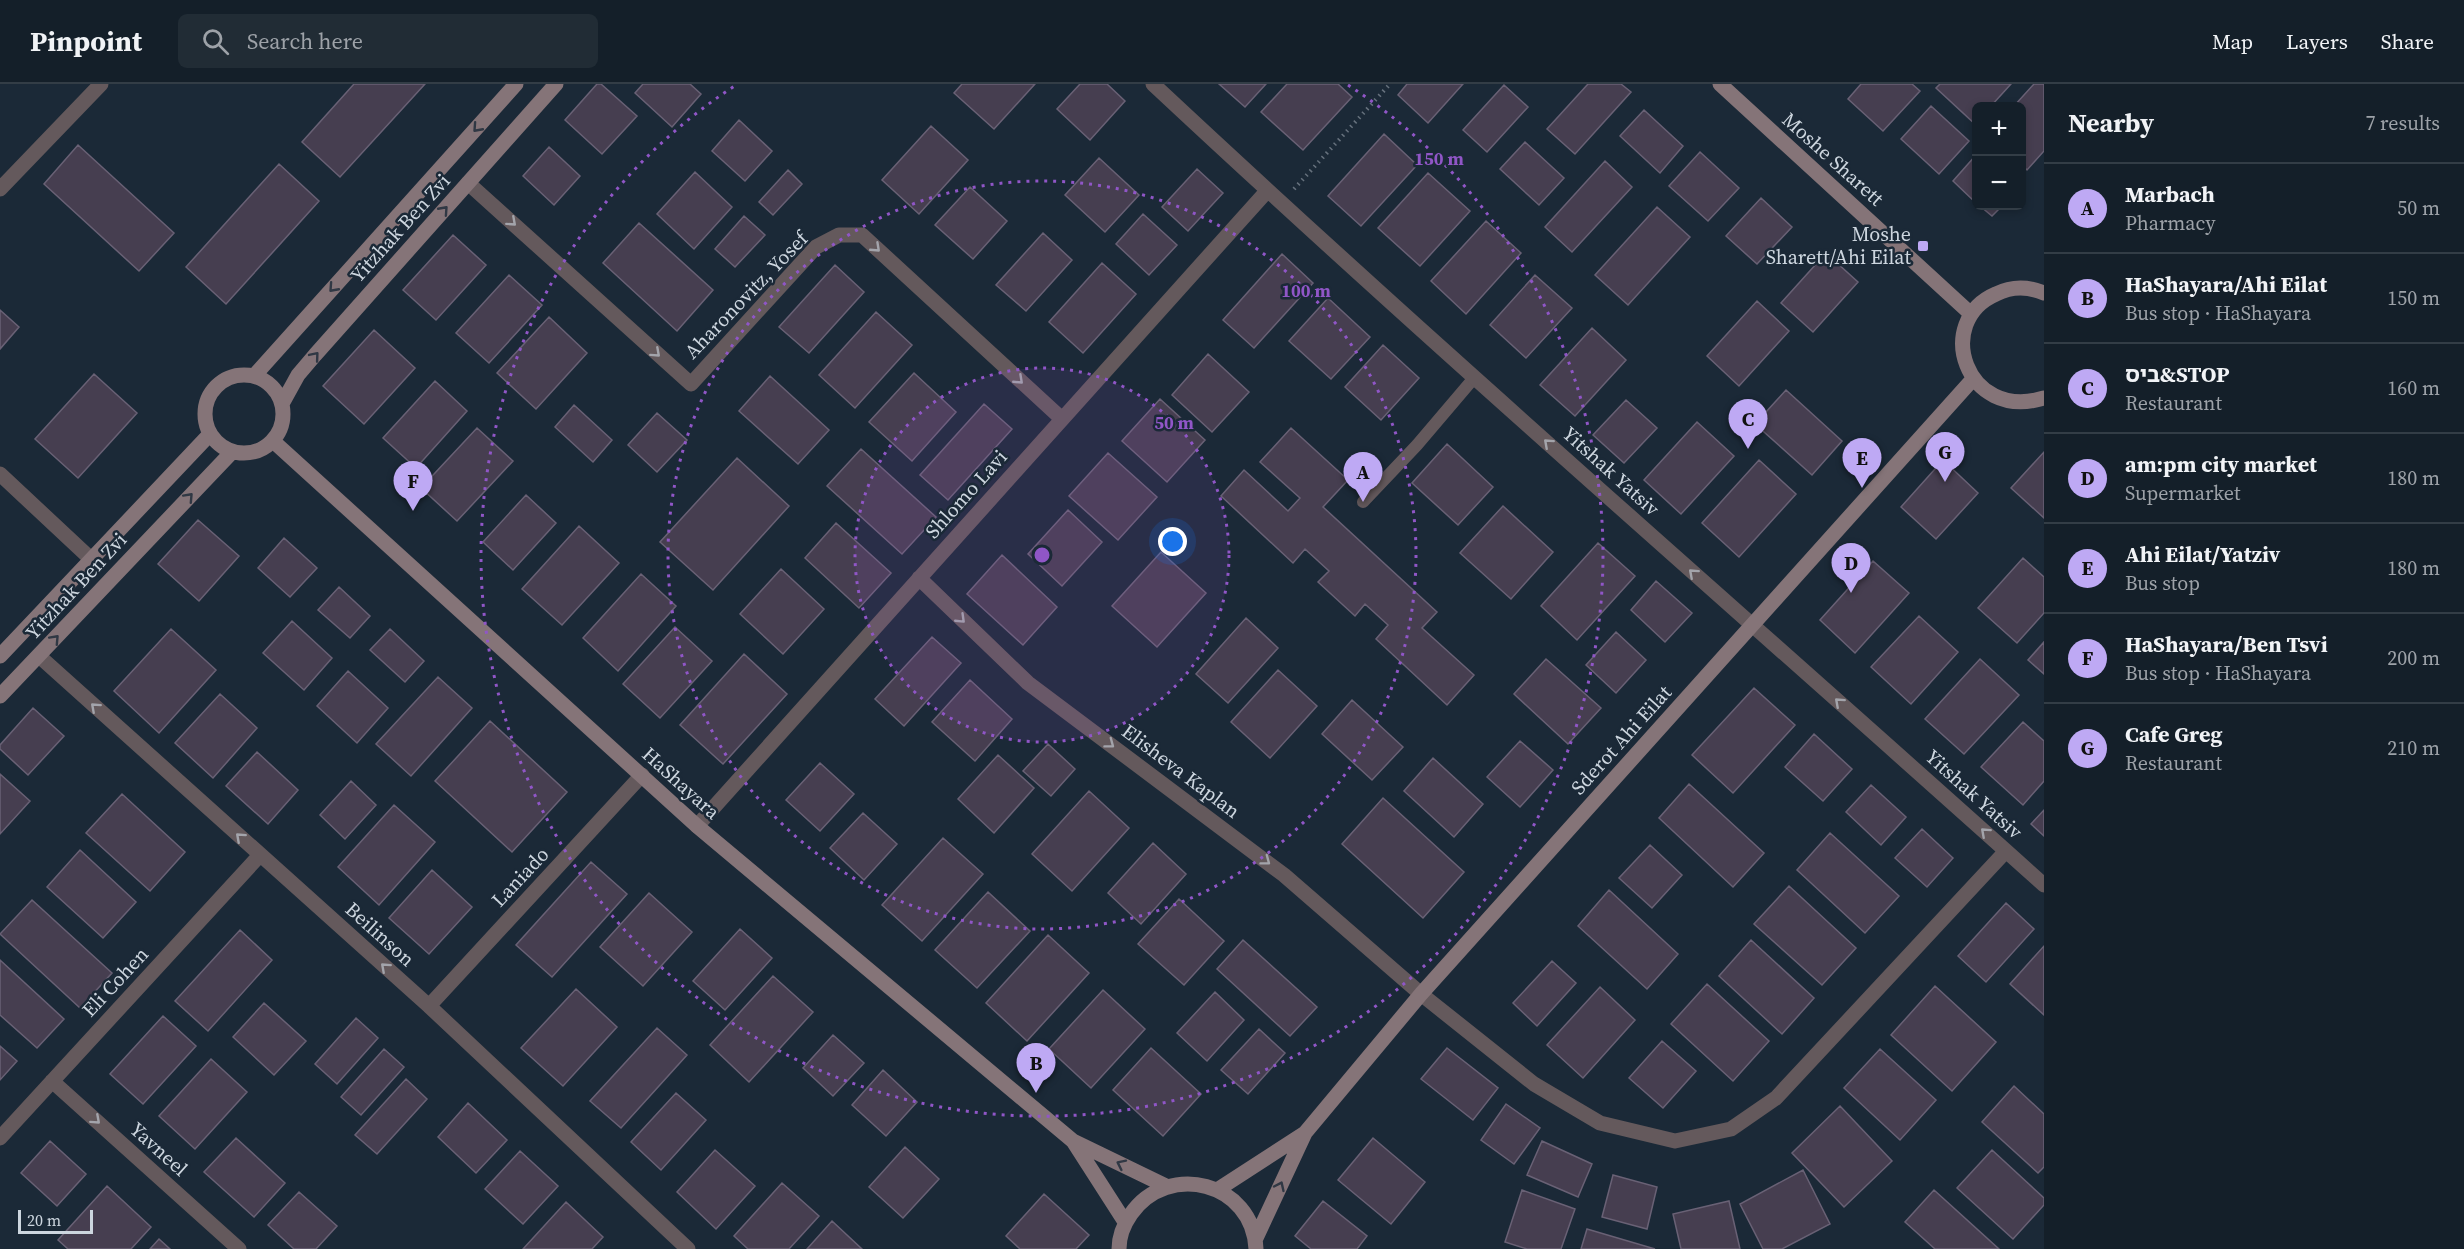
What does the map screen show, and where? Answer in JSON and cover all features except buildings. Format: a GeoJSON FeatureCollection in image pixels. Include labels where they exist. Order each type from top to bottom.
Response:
{"type":"FeatureCollection","features":[{"type":"Feature","properties":{"kind":"street"},"geometry":{"type":"LineString","coordinates":[[0,189],[101,84]]}},
{"type":"Feature","properties":{"kind":"street","name":"Yitzhak Ben Zvi"},"geometry":{"type":"LineString","coordinates":[[254,376],[516,84]]}},
{"type":"Feature","properties":{"kind":"street","name":"Yitzhak Ben Zvi"},"geometry":{"type":"LineString","coordinates":[[282,404],[298,375],[315,355],[556,84]]}},
{"type":"Feature","properties":{"kind":"street","name":"Yitshak Yatsiv"},"geometry":{"type":"LineString","coordinates":[[1153,84],[1474,378],[2044,885]]}},
{"type":"Feature","properties":{"kind":"street","name":"Moshe Sharett"},"geometry":{"type":"LineString","coordinates":[[1720,84],[1971,314]]}},
{"type":"Feature","properties":{"kind":"street","name":"Aharonovitz, Yosef"},"geometry":{"type":"LineString","coordinates":[[468,183],[691,384],[816,247],[839,234],[862,235],[1062,419]]}},
{"type":"Feature","properties":{"kind":"street","name":"Shlomo Lavi"},"geometry":{"type":"LineString","coordinates":[[697,826],[1267,190]]}},
{"type":"Feature","properties":{"kind":"street"},"geometry":{"type":"LineString","coordinates":[[2044,293],[2033,288],[2009,288],[1988,297],[1971,314],[1962,340],[1965,360],[1974,379],[1984,390],[2005,400],[2028,402],[2044,398]]}},
{"type":"Feature","properties":{"kind":"street"},"geometry":{"type":"LineString","coordinates":[[241,375],[254,376],[272,386],[282,404],[283,417],[280,430],[273,441],[254,453],[232,452],[216,442],[206,422],[206,409],[210,396],[217,386],[241,375]]}},
{"type":"Feature","properties":{"kind":"street","name":"Sderot Ahi Eilat"},"geometry":{"type":"LineString","coordinates":[[1256,1244],[1305,1133],[1422,994],[1974,379]]}},
{"type":"Feature","properties":{"kind":"street","name":"Yitzhak Ben Zvi"},"geometry":{"type":"LineString","coordinates":[[0,656],[210,434]]}},
{"type":"Feature","properties":{"kind":"street","name":"HaShayara"},"geometry":{"type":"LineString","coordinates":[[273,441],[697,826],[1073,1141],[1168,1187]]}},
{"type":"Feature","properties":{"kind":"street","name":"Yitzhak Ben Zvi"},"geometry":{"type":"LineString","coordinates":[[0,696],[232,452]]}},
{"type":"Feature","properties":{"kind":"street"},"geometry":{"type":"LineString","coordinates":[[0,474],[92,560]]}},
{"type":"Feature","properties":{"kind":"street","name":"Elisheva Kaplan"},"geometry":{"type":"LineString","coordinates":[[919,578],[1028,683],[1284,875],[1422,994],[1534,1084],[1600,1123],[1675,1141],[1731,1129],[1776,1098],[2006,851]]}},
{"type":"Feature","properties":{"kind":"street","name":"Beilinson"},"geometry":{"type":"LineString","coordinates":[[39,656],[429,1006],[688,1249]]}},
{"type":"Feature","properties":{"kind":"street","name":"Laniado"},"geometry":{"type":"LineString","coordinates":[[429,1006],[642,776]]}},
{"type":"Feature","properties":{"kind":"street","name":"Eli Cohen"},"geometry":{"type":"LineString","coordinates":[[0,1138],[260,855]]}},
{"type":"Feature","properties":{"kind":"street","name":"Yavneel"},"geometry":{"type":"LineString","coordinates":[[52,1081],[239,1249]]}},
{"type":"Feature","properties":{"kind":"street","name":"Sderot Ahi Eilat"},"geometry":{"type":"LineString","coordinates":[[1217,1190],[1305,1133]]}},
{"type":"Feature","properties":{"kind":"street","name":"HaShayara"},"geometry":{"type":"LineString","coordinates":[[1073,1141],[1125,1222]]}},
{"type":"Feature","properties":{"kind":"street"},"geometry":{"type":"LineString","coordinates":[[1119,1249],[1125,1222],[1137,1205],[1154,1192],[1175,1184],[1196,1184],[1217,1190],[1235,1202],[1248,1218],[1256,1244]]}},
{"type":"Feature","properties":{"kind":"lane"},"geometry":{"type":"LineString","coordinates":[[1363,502],[1418,445],[1474,378]]}},
{"type":"Feature","properties":{"kind":"path"},"geometry":{"type":"LineString","coordinates":[[1281,203],[1390,84]]}},
{"type":"Feature","properties":{"kind":"place","name":"Moshe Sharett/Ahi Eilat"},"geometry":{"type":"Point","coordinates":[1923,246]}},
{"type":"Feature","properties":{"kind":"place","name":"ביס&STOP"},"geometry":{"type":"Point","coordinates":[1748,449]}},
{"type":"Feature","properties":{"kind":"place","name":"Cafe Greg"},"geometry":{"type":"Point","coordinates":[1945,482]}},
{"type":"Feature","properties":{"kind":"place","name":"Ahi Eilat/Yatziv"},"geometry":{"type":"Point","coordinates":[1862,488]}},
{"type":"Feature","properties":{"kind":"place","name":"Marbach"},"geometry":{"type":"Point","coordinates":[1363,502]}},
{"type":"Feature","properties":{"kind":"place","name":"HaShayara/Ben Tsvi"},"geometry":{"type":"Point","coordinates":[413,511]}},
{"type":"Feature","properties":{"kind":"place","name":"am:pm city market"},"geometry":{"type":"Point","coordinates":[1851,593]}},
{"type":"Feature","properties":{"kind":"place","name":"HaShayara/Ahi Eilat"},"geometry":{"type":"Point","coordinates":[1036,1093]}}]}
